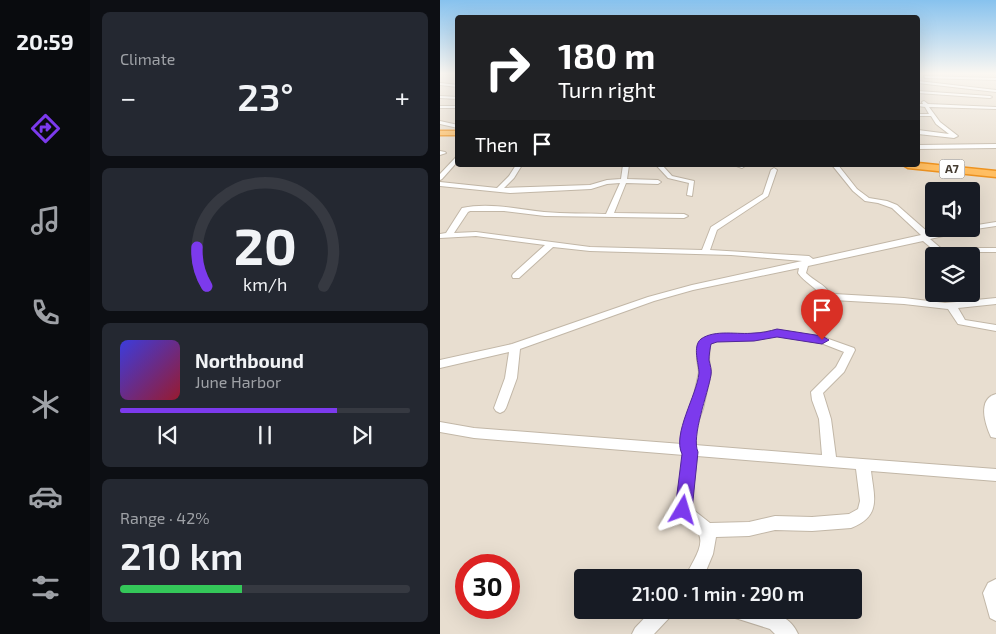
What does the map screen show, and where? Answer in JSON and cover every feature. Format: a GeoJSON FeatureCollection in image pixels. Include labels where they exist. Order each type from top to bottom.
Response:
{"type":"FeatureCollection","features":[{"type":"Feature","properties":{"kind":"highway"},"geometry":{"type":"LineString","coordinates":[[440,133],[455,130]]}},
{"type":"Feature","properties":{"kind":"highway","name":"A7"},"geometry":{"type":"LineString","coordinates":[[920,165],[996,174]]}},
{"type":"Feature","properties":{"kind":"highway","name":"A7"},"geometry":{"type":"LineString","coordinates":[[920,166],[996,174]]}},
{"type":"Feature","properties":{"kind":"street"},"geometry":{"type":"LineString","coordinates":[[920,105],[996,108]]}},
{"type":"Feature","properties":{"kind":"street"},"geometry":{"type":"LineString","coordinates":[[920,132],[955,136],[942,127],[926,105]]}},
{"type":"Feature","properties":{"kind":"street"},"geometry":{"type":"LineString","coordinates":[[440,107],[455,107]]}},
{"type":"Feature","properties":{"kind":"street"},"geometry":{"type":"LineString","coordinates":[[920,115],[932,115]]}},
{"type":"Feature","properties":{"kind":"street"},"geometry":{"type":"LineString","coordinates":[[440,122],[455,129]]}},
{"type":"Feature","properties":{"kind":"street"},"geometry":{"type":"LineString","coordinates":[[920,147],[996,146]]}},
{"type":"Feature","properties":{"kind":"street"},"geometry":{"type":"LineString","coordinates":[[440,178],[454,160]]}},
{"type":"Feature","properties":{"kind":"street"},"geometry":{"type":"LineString","coordinates":[[499,190],[512,177],[518,167]]}},
{"type":"Feature","properties":{"kind":"street"},"geometry":{"type":"LineString","coordinates":[[611,215],[624,181],[626,167]]}},
{"type":"Feature","properties":{"kind":"street"},"geometry":{"type":"LineString","coordinates":[[661,167],[670,177],[692,182],[690,195]]}},
{"type":"Feature","properties":{"kind":"street"},"geometry":{"type":"LineString","coordinates":[[837,167],[865,199],[879,200],[901,209],[925,236]]}},
{"type":"Feature","properties":{"kind":"street"},"geometry":{"type":"LineString","coordinates":[[705,252],[714,229],[766,195],[774,170]]}},
{"type":"Feature","properties":{"kind":"street"},"geometry":{"type":"LineString","coordinates":[[440,184],[499,190],[548,190],[590,187],[598,183],[624,181],[658,182]]}},
{"type":"Feature","properties":{"kind":"street"},"geometry":{"type":"LineString","coordinates":[[444,235],[465,210],[470,209],[504,208],[545,214],[604,217],[611,215],[684,216]]}},
{"type":"Feature","properties":{"kind":"street"},"geometry":{"type":"LineString","coordinates":[[980,227],[996,224]]}},
{"type":"Feature","properties":{"kind":"street"},"geometry":{"type":"LineString","coordinates":[[444,235],[492,235],[590,248],[788,256],[815,260]]}},
{"type":"Feature","properties":{"kind":"street"},"geometry":{"type":"LineString","coordinates":[[440,364],[515,347],[651,299],[731,278],[925,236]]}},
{"type":"Feature","properties":{"kind":"street"},"geometry":{"type":"LineString","coordinates":[[926,237],[937,247]]}},
{"type":"Feature","properties":{"kind":"street"},"geometry":{"type":"LineString","coordinates":[[516,276],[551,244]]}},
{"type":"Feature","properties":{"kind":"street"},"geometry":{"type":"LineString","coordinates":[[980,250],[996,250]]}},
{"type":"Feature","properties":{"kind":"street"},"geometry":{"type":"LineString","coordinates":[[804,263],[802,273],[806,279],[814,286],[822,288],[826,295],[834,297],[925,301]]}},
{"type":"Feature","properties":{"kind":"street"},"geometry":{"type":"LineString","coordinates":[[980,300],[996,300]]}},
{"type":"Feature","properties":{"kind":"street"},"geometry":{"type":"LineString","coordinates":[[958,302],[959,319],[962,322],[996,328]]}},
{"type":"Feature","properties":{"kind":"street"},"geometry":{"type":"LineString","coordinates":[[698,569],[709,541],[707,530],[683,510],[689,451],[689,430],[697,409],[705,372],[703,358],[705,342],[715,338],[754,337],[777,333],[822,340],[850,350],[840,369],[817,392],[825,419],[830,462]]}},
{"type":"Feature","properties":{"kind":"street"},"geometry":{"type":"LineString","coordinates":[[500,408],[511,378],[515,347]]}},
{"type":"Feature","properties":{"kind":"street"},"geometry":{"type":"LineString","coordinates":[[996,398],[990,405],[988,414],[996,433]]}},
{"type":"Feature","properties":{"kind":"street"},"geometry":{"type":"LineString","coordinates":[[440,427],[474,433],[996,475]]}},
{"type":"Feature","properties":{"kind":"street"},"geometry":{"type":"LineString","coordinates":[[707,530],[749,529],[762,524],[775,523],[812,524],[851,521],[864,513],[866,507],[863,465]]}},
{"type":"Feature","properties":{"kind":"street"},"geometry":{"type":"LineString","coordinates":[[996,588],[994,588],[992,593],[996,612]]}},
{"type":"Feature","properties":{"kind":"street"},"geometry":{"type":"LineString","coordinates":[[641,634],[656,619]]}},
{"type":"Feature","properties":{"kind":"street"},"geometry":{"type":"LineString","coordinates":[[765,619],[775,622],[788,634]]}},
{"type":"Feature","properties":{"kind":"shaded area"},"geometry":{"type":"Polygon","coordinates":[[[440,104],[455,104],[455,167],[920,167],[920,104],[996,104],[996,634],[440,634],[440,104]]]}},
{"type":"Feature","properties":{"kind":"route"},"geometry":{"type":"LineString","coordinates":[[683,510],[690,452],[688,451],[689,430],[697,409],[705,372],[703,368],[705,342],[715,338],[754,337],[777,333],[822,340]]}}]}
